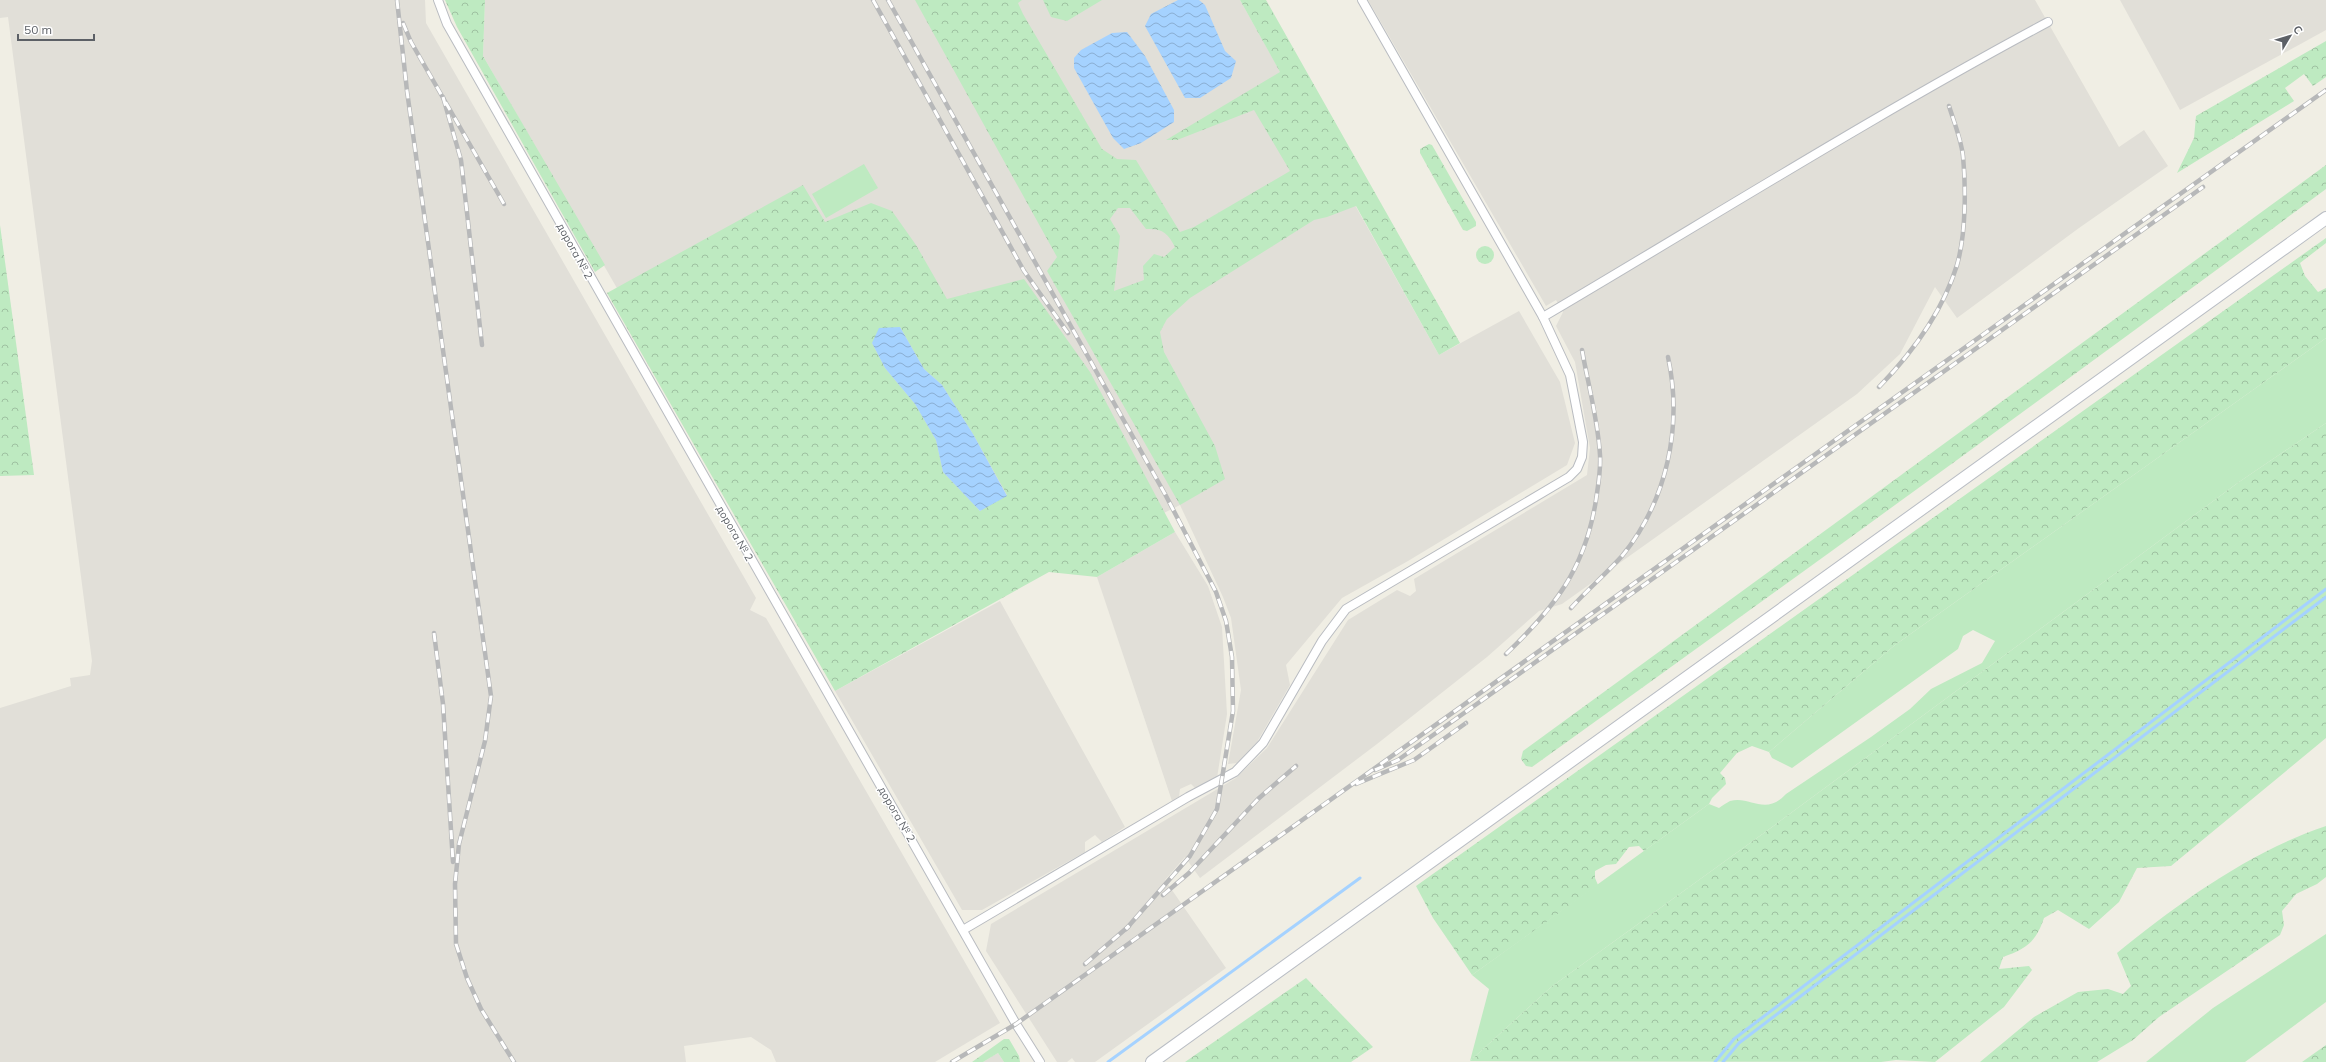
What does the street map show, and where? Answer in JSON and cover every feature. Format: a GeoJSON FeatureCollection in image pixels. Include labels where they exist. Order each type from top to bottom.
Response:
{"type":"FeatureCollection","features":[{"type":"Feature","properties":{"kind":"main road"},"geometry":{"type":"LineString","coordinates":[[1152,1062],[2326,218]]}},
{"type":"Feature","properties":{"kind":"street","name":"дорога № 2"},"geometry":{"type":"LineString","coordinates":[[438,0],[447,24],[466,58],[772,597],[1040,1062]]}},
{"type":"Feature","properties":{"kind":"street"},"geometry":{"type":"LineString","coordinates":[[964,930],[1188,797],[1235,772],[1263,743],[1322,641],[1346,608],[1569,478],[1577,469],[1582,457],[1583,442],[1570,375],[1543,317],[1362,0]]}},
{"type":"Feature","properties":{"kind":"street"},"geometry":{"type":"LineString","coordinates":[[1543,317],[1881,115],[1974,61],[2048,22]]}},
{"type":"Feature","properties":{"kind":"shaded area"},"geometry":{"type":"Polygon","coordinates":[[[0,0],[425,0],[426,23],[756,598],[750,610],[766,618],[1000,1023],[935,1062],[776,1062],[771,1050],[751,1037],[684,1046],[686,1062],[0,1062],[0,708],[71,686],[70,678],[90,675],[92,661],[8,17],[0,18],[0,0]]]}},
{"type":"Feature","properties":{"kind":"shaded area"},"geometry":{"type":"Polygon","coordinates":[[[485,0],[1240,0],[1439,355],[1519,311],[1560,382],[1575,443],[1567,465],[1408,561],[1342,598],[1286,665],[1290,685],[1257,742],[1237,763],[1228,764],[1241,690],[1231,618],[1223,597],[1180,505],[1083,553],[670,380],[483,56],[485,0]]]}},
{"type":"Feature","properties":{"kind":"shaded area"},"geometry":{"type":"Polygon","coordinates":[[[1368,0],[2035,0],[2119,147],[2144,130],[2168,166],[2079,228],[1957,318],[1935,287],[1900,354],[1857,394],[1562,604],[1539,611],[1487,657],[1377,744],[1200,878],[1185,857],[1165,880],[1226,968],[1095,1062],[1075,1062],[1072,1058],[1067,1062],[1057,1062],[986,951],[991,924],[1236,778],[1267,748],[1348,620],[1397,590],[1410,596],[1416,591],[1414,579],[1587,475],[1590,448],[1575,362],[1556,326],[1563,312],[1556,300],[1546,306],[1368,0]]]}},
{"type":"Feature","properties":{"kind":"shaded area"},"geometry":{"type":"Polygon","coordinates":[[[2120,0],[2326,0],[2326,30],[2180,110],[2120,0]]]}},
{"type":"Feature","properties":{"kind":"shaded area"},"geometry":{"type":"Polygon","coordinates":[[[1175,532],[1208,586],[1222,627],[1227,714],[1217,778],[1195,788],[1191,784],[1180,789],[1179,797],[1172,801],[1097,577],[1175,532]]]}},
{"type":"Feature","properties":{"kind":"shaded area"},"geometry":{"type":"Polygon","coordinates":[[[1000,601],[1125,827],[1102,842],[1095,835],[1085,842],[1085,852],[982,910],[962,910],[835,691],[1000,601]]]}},
{"type":"Feature","properties":{"kind":"shaded area"},"geometry":{"type":"Polygon","coordinates":[[[998,1053],[1004,1062],[983,1062],[998,1053]]]}},
{"type":"Feature","properties":{"kind":"green space"},"geometry":{"type":"Polygon","coordinates":[[[445,0],[485,0],[483,56],[605,265],[595,272],[457,27],[445,0]]]}},
{"type":"Feature","properties":{"kind":"green space"},"geometry":{"type":"Polygon","coordinates":[[[915,0],[1022,0],[1018,3],[1023,14],[1102,149],[1117,159],[1136,160],[1180,232],[1194,227],[1290,171],[1254,110],[1177,140],[1166,140],[1280,72],[1240,0],[1266,0],[1460,343],[1439,355],[1356,206],[1327,217],[1314,220],[1190,298],[1167,319],[1160,332],[1164,352],[1215,446],[1225,479],[1180,505],[1047,271],[1057,257],[915,0]],[[1118,208],[1110,219],[1120,236],[1114,291],[1144,280],[1143,266],[1154,254],[1164,257],[1175,247],[1170,238],[1164,232],[1156,229],[1146,229],[1130,208],[1118,208]]]}},
{"type":"Feature","properties":{"kind":"green space"},"geometry":{"type":"Polygon","coordinates":[[[1043,0],[1102,0],[1067,21],[1051,17],[1043,0]]]}},
{"type":"Feature","properties":{"kind":"green space"},"geometry":{"type":"Polygon","coordinates":[[[2326,41],[2326,77],[2313,86],[2304,74],[2285,88],[2294,101],[2177,173],[2194,138],[2196,116],[2326,41]]]}},
{"type":"Feature","properties":{"kind":"green space"},"geometry":{"type":"Polygon","coordinates":[[[1429,144],[1432,145],[1476,222],[1476,226],[1467,231],[1463,230],[1420,153],[1420,149],[1429,144]]]}},
{"type":"Feature","properties":{"kind":"green space"},"geometry":{"type":"Polygon","coordinates":[[[864,164],[878,188],[826,218],[812,194],[864,164]]]}},
{"type":"Feature","properties":{"kind":"green space"},"geometry":{"type":"Polygon","coordinates":[[[2326,165],[2326,189],[1731,624],[1532,767],[1526,766],[1521,759],[1523,751],[2326,165]]]}},
{"type":"Feature","properties":{"kind":"green space"},"geometry":{"type":"Polygon","coordinates":[[[803,185],[825,222],[871,203],[892,211],[916,245],[947,299],[1024,279],[1090,372],[1175,532],[1097,577],[1049,572],[835,691],[607,293],[803,185]],[[900,327],[872,343],[885,368],[915,404],[936,440],[943,472],[980,511],[1007,495],[973,434],[942,385],[924,369],[900,327]]]}},
{"type":"Feature","properties":{"kind":"green space"},"geometry":{"type":"Polygon","coordinates":[[[0,225],[34,475],[0,476],[0,225]]]}},
{"type":"Feature","properties":{"kind":"green space"},"geometry":{"type":"Polygon","coordinates":[[[2326,238],[2326,243],[2300,263],[2305,276],[2318,292],[2326,288],[2326,338],[1895,645],[1769,752],[1752,746],[1737,753],[1720,773],[1725,778],[1726,784],[1712,798],[1709,804],[1644,851],[1639,846],[1629,847],[1616,864],[1606,865],[1595,871],[1595,878],[1598,885],[1472,975],[1433,918],[1416,886],[2326,238]]]}},
{"type":"Feature","properties":{"kind":"green space"},"geometry":{"type":"Polygon","coordinates":[[[1481,246],[1489,246],[1494,251],[1492,262],[1489,264],[1481,264],[1476,259],[1476,251],[1481,246]]]}},
{"type":"Feature","properties":{"kind":"green space"},"geometry":{"type":"Polygon","coordinates":[[[2326,338],[2326,423],[2239,482],[1768,830],[1551,987],[1470,1061],[1489,989],[1472,975],[1709,804],[1719,808],[1730,801],[1737,800],[1764,805],[1778,801],[1910,709],[1931,689],[1982,663],[1995,641],[1973,630],[1963,636],[1958,649],[1792,768],[1772,758],[1769,752],[1895,645],[2326,338]]]}},
{"type":"Feature","properties":{"kind":"green space"},"geometry":{"type":"Polygon","coordinates":[[[2326,423],[2326,738],[2171,866],[2137,868],[2119,902],[2089,929],[2058,910],[2044,918],[2034,939],[2029,944],[2018,951],[2003,957],[1999,969],[2029,966],[2032,970],[2004,1007],[1935,1062],[1896,1060],[1881,1062],[1470,1061],[1551,987],[1768,830],[2239,482],[2326,423]]]}},
{"type":"Feature","properties":{"kind":"green space"},"geometry":{"type":"Polygon","coordinates":[[[2326,826],[2326,877],[2317,884],[2296,894],[2282,911],[2284,925],[2280,935],[2159,1017],[2133,1040],[2097,1062],[1980,1062],[2034,1017],[2078,992],[2108,989],[2123,994],[2131,986],[2117,953],[2190,897],[2216,880],[2270,849],[2326,826]]]}},
{"type":"Feature","properties":{"kind":"green space"},"geometry":{"type":"Polygon","coordinates":[[[2326,934],[2326,1002],[2245,1062],[2146,1062],[2213,1008],[2326,934]]]}},
{"type":"Feature","properties":{"kind":"green space"},"geometry":{"type":"Polygon","coordinates":[[[1306,978],[1373,1047],[1351,1062],[1185,1062],[1306,978]]]}},
{"type":"Feature","properties":{"kind":"green space"},"geometry":{"type":"Polygon","coordinates":[[[1004,1039],[1009,1039],[1019,1056],[1020,1062],[1004,1062],[998,1053],[983,1062],[972,1062],[1004,1039]]]}},
{"type":"Feature","properties":{"kind":"green space"},"geometry":{"type":"Polygon","coordinates":[[[2326,1045],[2326,1062],[2302,1062],[2326,1045]]]}},
{"type":"Feature","properties":{"kind":"water"},"geometry":{"type":"Polygon","coordinates":[[[1178,0],[1199,0],[1205,5],[1225,51],[1236,61],[1231,78],[1200,98],[1185,98],[1145,26],[1151,14],[1178,0]]]}},
{"type":"Feature","properties":{"kind":"water"},"geometry":{"type":"Polygon","coordinates":[[[1127,32],[1145,56],[1174,110],[1174,122],[1141,143],[1124,149],[1113,138],[1074,68],[1074,58],[1081,50],[1112,33],[1127,32]]]}},
{"type":"Feature","properties":{"kind":"water"},"geometry":{"type":"Polygon","coordinates":[[[900,327],[924,369],[942,385],[973,434],[1007,496],[980,511],[943,472],[936,440],[915,404],[885,368],[872,343],[879,328],[900,327]]]}},
{"type":"Feature","properties":{"kind":"waterway"},"geometry":{"type":"LineString","coordinates":[[1715,1062],[1734,1039],[2326,589]]}},
{"type":"Feature","properties":{"kind":"waterway"},"geometry":{"type":"LineString","coordinates":[[1723,1062],[1739,1043],[2326,597]]}},
{"type":"Feature","properties":{"kind":"waterway"},"geometry":{"type":"LineString","coordinates":[[1108,1062],[1360,878]]}},
{"type":"Feature","properties":{"kind":"railway"},"geometry":{"type":"LineString","coordinates":[[397,0],[407,91],[491,696],[485,741],[459,844],[455,884],[456,944],[467,978],[481,1009],[514,1062]]}},
{"type":"Feature","properties":{"kind":"railway"},"geometry":{"type":"LineString","coordinates":[[873,0],[1024,271],[1068,333]]}},
{"type":"Feature","properties":{"kind":"railway"},"geometry":{"type":"LineString","coordinates":[[888,0],[1165,494],[1216,592],[1226,621],[1232,657],[1233,711],[1217,809],[1190,856],[1126,929]]}},
{"type":"Feature","properties":{"kind":"railway"},"geometry":{"type":"LineString","coordinates":[[403,23],[411,42],[504,204]]}},
{"type":"Feature","properties":{"kind":"railway"},"geometry":{"type":"LineString","coordinates":[[952,1062],[1016,1024],[2326,90]]}},
{"type":"Feature","properties":{"kind":"railway"},"geometry":{"type":"LineString","coordinates":[[443,97],[461,160],[482,345]]}},
{"type":"Feature","properties":{"kind":"railway"},"geometry":{"type":"LineString","coordinates":[[1879,387],[1914,346],[1935,315],[1951,282],[1960,253],[1964,225],[1964,168],[1961,143],[1949,106]]}},
{"type":"Feature","properties":{"kind":"railway"},"geometry":{"type":"LineString","coordinates":[[1375,770],[1398,760],[2203,187]]}},
{"type":"Feature","properties":{"kind":"railway"},"geometry":{"type":"LineString","coordinates":[[1506,654],[1539,620],[1565,585],[1576,567],[1591,524],[1596,500],[1600,455],[1595,415],[1582,350]]}},
{"type":"Feature","properties":{"kind":"railway"},"geometry":{"type":"LineString","coordinates":[[1571,608],[1622,556],[1638,534],[1660,487],[1668,462],[1672,436],[1672,383],[1668,357]]}},
{"type":"Feature","properties":{"kind":"railway"},"geometry":{"type":"LineString","coordinates":[[434,633],[443,704],[453,862]]}},
{"type":"Feature","properties":{"kind":"railway"},"geometry":{"type":"LineString","coordinates":[[1356,784],[1414,760],[1466,723]]}},
{"type":"Feature","properties":{"kind":"railway"},"geometry":{"type":"LineString","coordinates":[[1163,895],[1189,873],[1258,799],[1296,766]]}},
{"type":"Feature","properties":{"kind":"railway"},"geometry":{"type":"LineString","coordinates":[[1085,964],[1129,926]]}}]}
